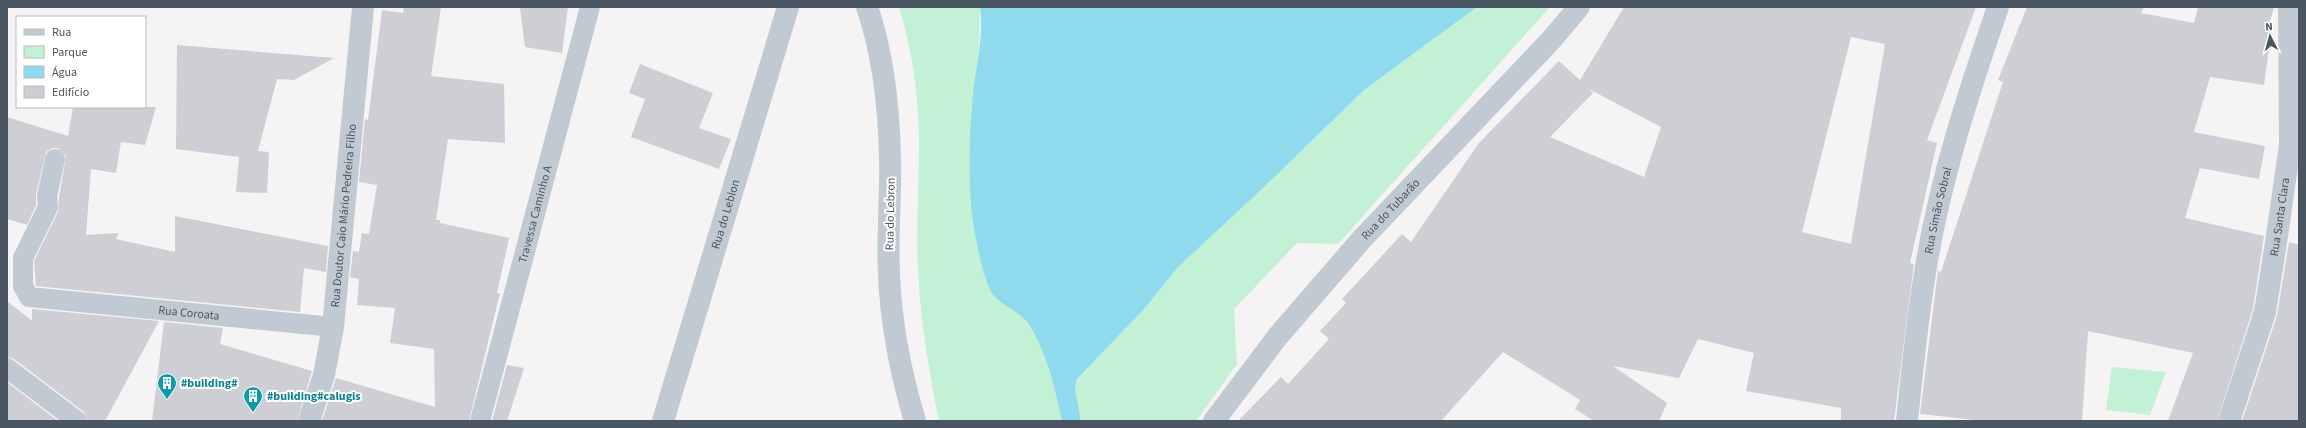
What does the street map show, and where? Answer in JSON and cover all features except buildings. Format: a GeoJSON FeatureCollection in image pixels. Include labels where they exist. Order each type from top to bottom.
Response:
{"type":"FeatureCollection","features":[{"type":"Feature","properties":{"kind":"street","name":"Rua Doutor Caio Mário Pedreira Filho"},"geometry":{"type":"LineString","coordinates":[[309,421],[324,375],[334,327],[363,7]]}},
{"type":"Feature","properties":{"kind":"street","name":"Rua do Leblon"},"geometry":{"type":"LineString","coordinates":[[662,421],[788,7]]}},
{"type":"Feature","properties":{"kind":"street","name":"Rua do Lebron"},"geometry":{"type":"LineString","coordinates":[[867,7],[874,29],[885,81],[890,160],[889,275],[896,336],[915,421]]}},
{"type":"Feature","properties":{"kind":"street","name":"Rua do Tubarão"},"geometry":{"type":"LineString","coordinates":[[1214,421],[1278,336],[1362,239],[1552,39],[1579,7]]}},
{"type":"Feature","properties":{"kind":"street","name":"Rua Simão Sobral"},"geometry":{"type":"LineString","coordinates":[[1906,421],[1925,272],[1940,197],[1965,107],[1998,7]]}},
{"type":"Feature","properties":{"kind":"street","name":"Rua Santa Clara"},"geometry":{"type":"LineString","coordinates":[[2229,421],[2265,312],[2278,228],[2290,145],[2290,7]]}},
{"type":"Feature","properties":{"kind":"lane","name":"Travessa Caminho A"},"geometry":{"type":"LineString","coordinates":[[480,421],[590,7]]}},
{"type":"Feature","properties":{"kind":"lane","name":"Rua Coroata"},"geometry":{"type":"LineString","coordinates":[[56,158],[47,196],[48,208],[23,258],[23,286],[29,296],[334,327]]}},
{"type":"Feature","properties":{"kind":"lane"},"geometry":{"type":"LineString","coordinates":[[7,368],[77,421]]}},
{"type":"Feature","properties":{"kind":"green space"},"geometry":{"type":"Polygon","coordinates":[[[899,7],[980,7],[979,58],[973,95],[1000,301],[1022,314],[1030,324],[1037,337],[1048,364],[1062,421],[939,421],[926,345],[919,287],[917,236],[919,141],[918,107],[908,39],[899,7]]]}},
{"type":"Feature","properties":{"kind":"green space"},"geometry":{"type":"Polygon","coordinates":[[[1477,7],[1550,7],[1338,244],[1297,243],[1234,309],[1237,364],[1196,421],[1081,421],[1075,388],[1077,379],[1145,308],[1178,267],[1263,188],[1364,90],[1477,7]]]}},
{"type":"Feature","properties":{"kind":"green space"},"geometry":{"type":"Polygon","coordinates":[[[2112,367],[2166,372],[2150,415],[2106,410],[2112,367]]]}},
{"type":"Feature","properties":{"kind":"water"},"geometry":{"type":"Polygon","coordinates":[[[980,7],[1477,7],[1364,90],[1263,188],[1178,267],[1145,308],[1077,379],[1075,388],[1081,421],[1062,421],[1057,397],[1038,340],[1023,317],[1001,302],[992,293],[984,273],[975,234],[972,218],[970,183],[970,128],[981,29],[980,7]]]}},
{"type":"Feature","properties":{"kind":"place","name":"#building#"},"geometry":{"type":"Point","coordinates":[167,400]}},
{"type":"Feature","properties":{"kind":"place","name":"#building#calugis"},"geometry":{"type":"Point","coordinates":[253,413]}}]}
